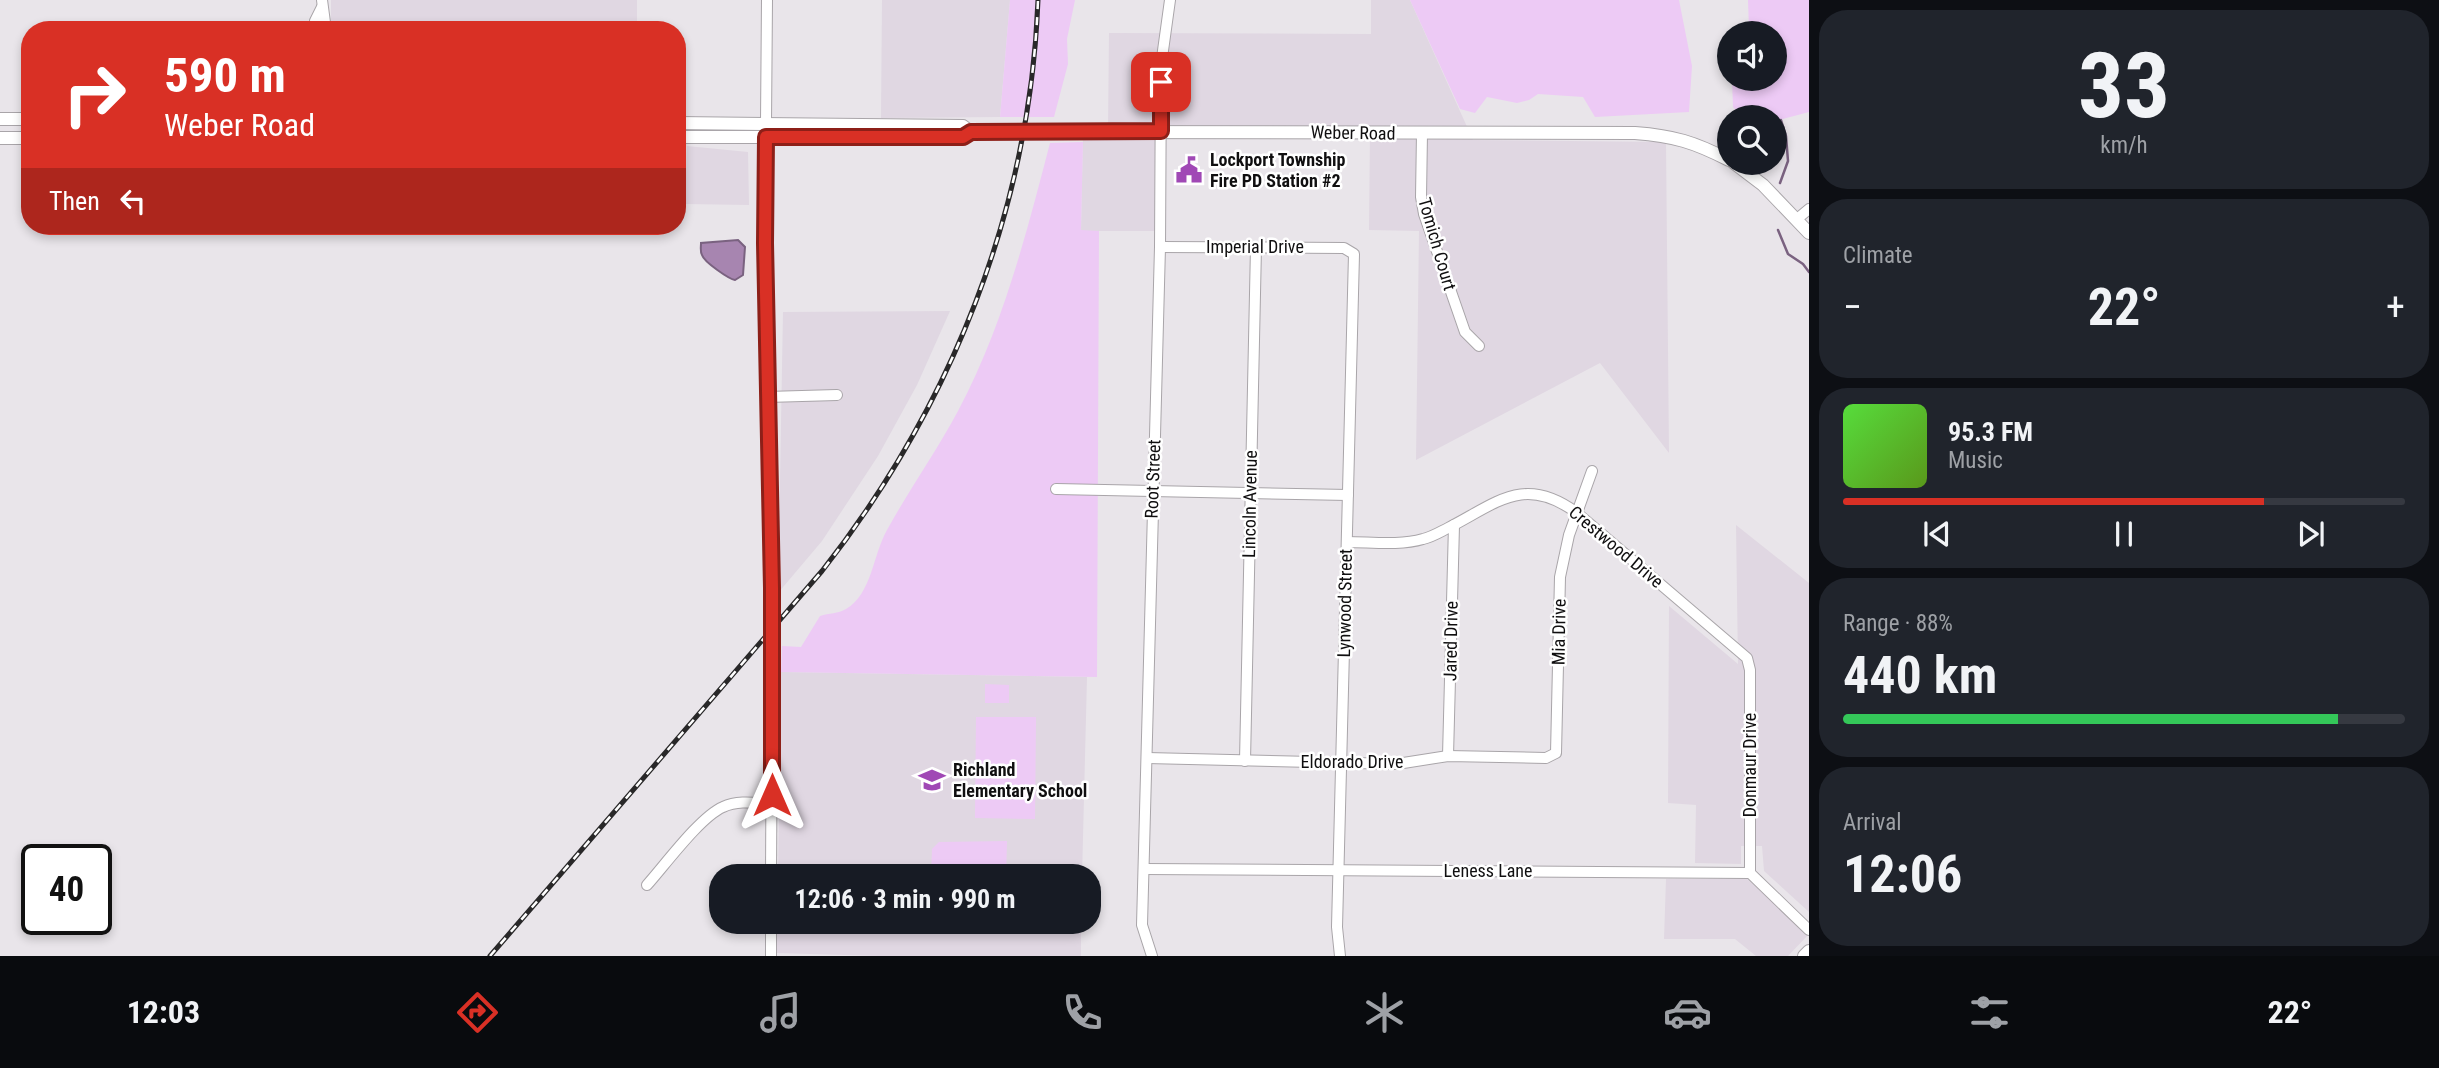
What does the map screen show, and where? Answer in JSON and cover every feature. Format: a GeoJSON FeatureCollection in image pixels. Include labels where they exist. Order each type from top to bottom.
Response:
{"type":"FeatureCollection","features":[{"type":"Feature","properties":{"kind":"main road"},"geometry":{"type":"LineString","coordinates":[[0,119],[21,120]]}},
{"type":"Feature","properties":{"kind":"main road","name":"Weber Road"},"geometry":{"type":"LineString","coordinates":[[686,124],[766,130],[963,137],[971,132],[991,131],[1635,133],[1665,135],[1695,142],[1717,154]]}},
{"type":"Feature","properties":{"kind":"main road","name":"Weber Road"},"geometry":{"type":"LineString","coordinates":[[686,136],[766,130]]}},
{"type":"Feature","properties":{"kind":"main road"},"geometry":{"type":"LineString","coordinates":[[0,138],[21,138]]}},
{"type":"Feature","properties":{"kind":"main road"},"geometry":{"type":"LineString","coordinates":[[1750,175],[1809,233]]}},
{"type":"Feature","properties":{"kind":"main road"},"geometry":{"type":"LineString","coordinates":[[1804,956],[1809,951]]}},
{"type":"Feature","properties":{"kind":"street"},"geometry":{"type":"LineString","coordinates":[[767,0],[767,397],[772,588],[771,864]]}},
{"type":"Feature","properties":{"kind":"street","name":"Root Street"},"geometry":{"type":"LineString","coordinates":[[1152,956],[1142,925],[1160,247],[1161,65],[1170,0]]}},
{"type":"Feature","properties":{"kind":"street"},"geometry":{"type":"LineString","coordinates":[[315,21],[322,3]]}},
{"type":"Feature","properties":{"kind":"street"},"geometry":{"type":"LineString","coordinates":[[322,3],[326,21]]}},
{"type":"Feature","properties":{"kind":"street","name":"Tomich Court"},"geometry":{"type":"LineString","coordinates":[[1422,133],[1421,197],[1424,214],[1465,332],[1479,346]]}},
{"type":"Feature","properties":{"kind":"street"},"geometry":{"type":"LineString","coordinates":[[1797,219],[1809,209]]}},
{"type":"Feature","properties":{"kind":"street","name":"Imperial Drive"},"geometry":{"type":"LineString","coordinates":[[1160,247],[1344,248],[1350,251]]}},
{"type":"Feature","properties":{"kind":"street","name":"Lincoln Avenue"},"geometry":{"type":"LineString","coordinates":[[1245,761],[1256,247]]}},
{"type":"Feature","properties":{"kind":"street","name":"Lynwood Street"},"geometry":{"type":"LineString","coordinates":[[1340,956],[1337,927],[1354,254],[1350,251]]}},
{"type":"Feature","properties":{"kind":"street"},"geometry":{"type":"LineString","coordinates":[[767,397],[837,396]]}},
{"type":"Feature","properties":{"kind":"street","name":"Mia Drive"},"geometry":{"type":"LineString","coordinates":[[1556,753],[1560,577],[1564,550],[1592,471]]}},
{"type":"Feature","properties":{"kind":"street"},"geometry":{"type":"LineString","coordinates":[[1056,489],[1348,495]]}},
{"type":"Feature","properties":{"kind":"street","name":"Crestwood Drive"},"geometry":{"type":"LineString","coordinates":[[1347,542],[1410,542],[1426,539],[1502,498],[1540,495],[1560,501],[1577,513],[1747,658]]}},
{"type":"Feature","properties":{"kind":"street","name":"Jared Drive"},"geometry":{"type":"LineString","coordinates":[[1448,756],[1454,525]]}},
{"type":"Feature","properties":{"kind":"street","name":"Donmaur Drive"},"geometry":{"type":"LineString","coordinates":[[1747,658],[1750,670],[1750,873]]}},
{"type":"Feature","properties":{"kind":"street","name":"Eldorado Drive"},"geometry":{"type":"LineString","coordinates":[[1147,758],[1397,764],[1448,756],[1546,758],[1556,753]]}},
{"type":"Feature","properties":{"kind":"street"},"geometry":{"type":"LineString","coordinates":[[648,885],[708,817],[723,807],[740,803],[771,804]]}},
{"type":"Feature","properties":{"kind":"street","name":"Leness Lane"},"geometry":{"type":"LineString","coordinates":[[1144,869],[1750,873]]}},
{"type":"Feature","properties":{"kind":"street"},"geometry":{"type":"LineString","coordinates":[[1750,873],[1809,930]]}},
{"type":"Feature","properties":{"kind":"street"},"geometry":{"type":"LineString","coordinates":[[771,934],[771,956]]}},
{"type":"Feature","properties":{"kind":"shaded area"},"geometry":{"type":"Polygon","coordinates":[[[331,0],[637,0],[637,21],[331,21],[331,0]]]}},
{"type":"Feature","properties":{"kind":"shaded area"},"geometry":{"type":"Polygon","coordinates":[[[882,0],[1010,0],[1000,117],[881,118],[882,0]]]}},
{"type":"Feature","properties":{"kind":"shaded area"},"geometry":{"type":"Polygon","coordinates":[[[1010,0],[1075,0],[1067,39],[1068,64],[1054,117],[1000,117],[1010,0]]]}},
{"type":"Feature","properties":{"kind":"shaded area"},"geometry":{"type":"Polygon","coordinates":[[[1371,0],[1410,0],[1473,140],[1666,142],[1669,453],[1600,363],[1416,460],[1419,231],[1369,230],[1370,131],[1108,129],[1109,33],[1371,34],[1371,0]]]}},
{"type":"Feature","properties":{"kind":"shaded area"},"geometry":{"type":"Polygon","coordinates":[[[1410,0],[1679,0],[1692,66],[1689,112],[1595,117],[1583,97],[1538,94],[1517,103],[1487,97],[1475,113],[1460,109],[1410,0]]]}},
{"type":"Feature","properties":{"kind":"shaded area"},"geometry":{"type":"Polygon","coordinates":[[[1748,0],[1809,0],[1809,112],[1787,118],[1787,105],[1733,105],[1732,91],[1787,91],[1787,21],[1749,21],[1748,0]]]}},
{"type":"Feature","properties":{"kind":"shaded area"},"geometry":{"type":"Polygon","coordinates":[[[1158,133],[1158,231],[1081,231],[1083,134],[1158,133]]]}},
{"type":"Feature","properties":{"kind":"shaded area"},"geometry":{"type":"Polygon","coordinates":[[[1083,142],[1081,230],[1099,231],[1097,677],[781,672],[782,646],[801,647],[820,616],[846,609],[855,602],[867,584],[887,530],[958,411],[988,346],[1022,246],[1050,143],[1083,142]]]}},
{"type":"Feature","properties":{"kind":"shaded area"},"geometry":{"type":"Polygon","coordinates":[[[687,146],[748,152],[749,205],[686,204],[687,146]]]}},
{"type":"Feature","properties":{"kind":"shaded area"},"geometry":{"type":"Polygon","coordinates":[[[738,240],[745,247],[743,275],[735,280],[717,270],[704,258],[701,243],[738,240]]]}},
{"type":"Feature","properties":{"kind":"shaded area"},"geometry":{"type":"Polygon","coordinates":[[[950,311],[917,385],[878,456],[822,541],[778,593],[783,312],[950,311]]]}},
{"type":"Feature","properties":{"kind":"shaded area"},"geometry":{"type":"Polygon","coordinates":[[[1736,525],[1809,583],[1809,912],[1764,871],[1762,846],[1741,846],[1741,864],[1695,863],[1696,805],[1668,803],[1669,606],[1738,664],[1736,525]]]}},
{"type":"Feature","properties":{"kind":"shaded area","name":"Richland Elementary School"},"geometry":{"type":"Polygon","coordinates":[[[781,672],[1087,677],[1082,864],[778,864],[781,672]]]}},
{"type":"Feature","properties":{"kind":"shaded area"},"geometry":{"type":"Polygon","coordinates":[[[985,684],[1009,685],[1009,703],[985,703],[985,684]]]}},
{"type":"Feature","properties":{"kind":"shaded area"},"geometry":{"type":"Polygon","coordinates":[[[976,717],[1036,717],[1035,819],[975,818],[976,717]]]}},
{"type":"Feature","properties":{"kind":"shaded area"},"geometry":{"type":"Polygon","coordinates":[[[1007,841],[1006,864],[931,864],[932,849],[939,842],[1007,841]]]}},
{"type":"Feature","properties":{"kind":"shaded area"},"geometry":{"type":"Polygon","coordinates":[[[1666,879],[1747,879],[1809,934],[1788,956],[1756,956],[1735,939],[1664,939],[1666,879]]]}},
{"type":"Feature","properties":{"kind":"shaded area"},"geometry":{"type":"Polygon","coordinates":[[[777,934],[1081,934],[1081,956],[777,953],[777,934]]]}},
{"type":"Feature","properties":{"kind":"waterway"},"geometry":{"type":"LineString","coordinates":[[1787,148],[1787,164]]}},
{"type":"Feature","properties":{"kind":"waterway"},"geometry":{"type":"LineString","coordinates":[[1780,183],[1783,175]]}},
{"type":"Feature","properties":{"kind":"waterway"},"geometry":{"type":"LineString","coordinates":[[1778,230],[1788,254],[1803,264],[1809,272]]}},
{"type":"Feature","properties":{"kind":"railway"},"geometry":{"type":"LineString","coordinates":[[490,956],[822,571],[868,508],[909,442],[945,374],[975,303],[1000,230],[1019,155],[1032,78],[1038,0]]}},
{"type":"Feature","properties":{"kind":"place","name":"Lockport Township Fire PD Station #2"},"geometry":{"type":"Point","coordinates":[1189,170]}},
{"type":"Feature","properties":{"kind":"place","name":"Richland Elementary School"},"geometry":{"type":"Point","coordinates":[932,780]}},
{"type":"Feature","properties":{"kind":"route"},"geometry":{"type":"LineString","coordinates":[[772,795],[766,137],[963,137],[971,132],[1161,131],[1161,82]]}}]}
